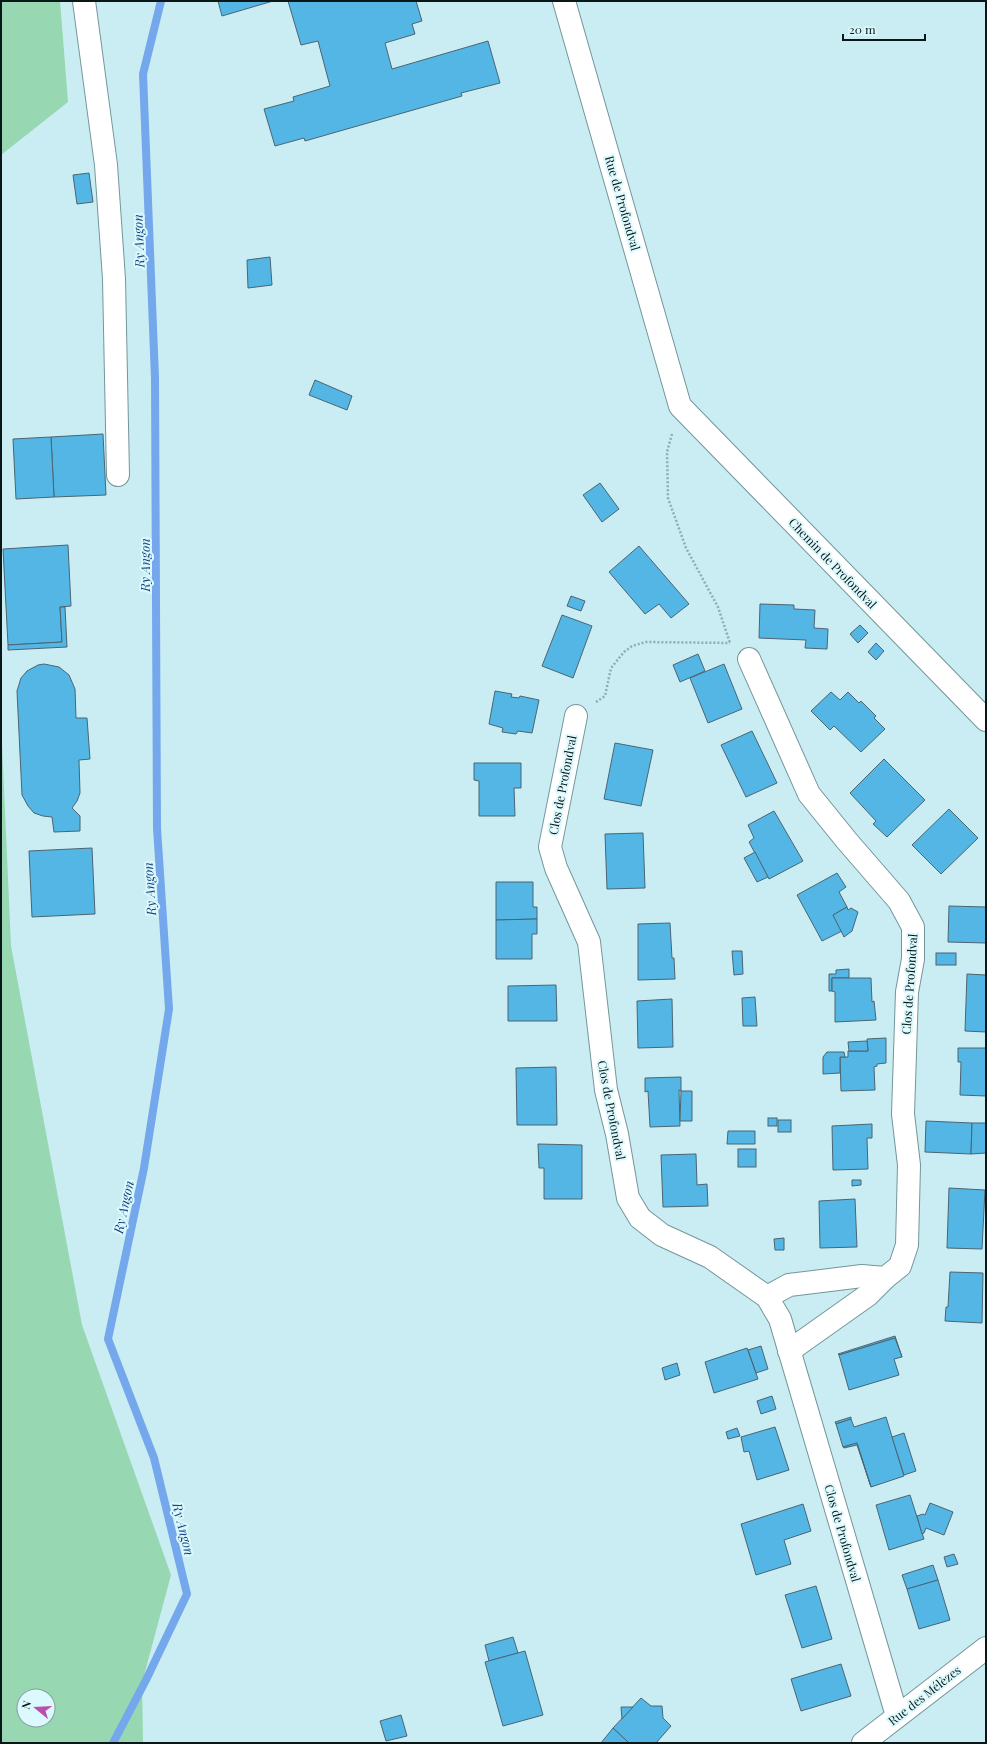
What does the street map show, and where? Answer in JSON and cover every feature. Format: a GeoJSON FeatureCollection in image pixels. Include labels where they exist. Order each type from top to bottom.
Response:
{"type":"FeatureCollection","features":[{"type":"Feature","properties":{"kind":"street"},"geometry":{"type":"LineString","coordinates":[[84,1],[106,165],[114,279],[118,475]]}},
{"type":"Feature","properties":{"kind":"street","name":"Rue de Profondval"},"geometry":{"type":"LineString","coordinates":[[564,1],[680,406]]}},
{"type":"Feature","properties":{"kind":"street","name":"Chemin de Profondval"},"geometry":{"type":"LineString","coordinates":[[680,406],[986,720]]}},
{"type":"Feature","properties":{"kind":"street","name":"Clos de Profondval"},"geometry":{"type":"LineString","coordinates":[[748,659],[810,794],[847,841],[899,901],[913,927],[913,959],[907,992],[903,1114],[909,1165],[907,1245],[900,1266],[868,1295],[789,1351]]}},
{"type":"Feature","properties":{"kind":"street","name":"Clos de Profondval"},"geometry":{"type":"LineString","coordinates":[[576,716],[550,847],[556,868],[588,942],[606,1090],[617,1134],[628,1198],[640,1218],[662,1235],[710,1258],[767,1297],[780,1319],[897,1716]]}},
{"type":"Feature","properties":{"kind":"street"},"geometry":{"type":"LineString","coordinates":[[767,1297],[789,1285],[862,1276],[885,1278]]}},
{"type":"Feature","properties":{"kind":"street","name":"Rue des Mélèzes"},"geometry":{"type":"LineString","coordinates":[[863,1743],[986,1648]]}},
{"type":"Feature","properties":{"kind":"path"},"geometry":{"type":"LineString","coordinates":[[680,406],[667,452],[668,498],[686,548],[718,607],[730,643],[748,659]]}},
{"type":"Feature","properties":{"kind":"path"},"geometry":{"type":"LineString","coordinates":[[576,716],[605,696],[611,668],[624,652],[632,646],[646,642],[730,643]]}},
{"type":"Feature","properties":{"kind":"green space"},"geometry":{"type":"Polygon","coordinates":[[[1,1],[60,1],[68,102],[1,155],[1,1]]]}},
{"type":"Feature","properties":{"kind":"green space"},"geometry":{"type":"Polygon","coordinates":[[[1,721],[11,946],[82,1325],[171,1575],[142,1683],[143,1743],[1,1743],[1,721]]]}},
{"type":"Feature","properties":{"kind":"building"},"geometry":{"type":"Polygon","coordinates":[[[218,1],[273,1],[222,16],[218,1]]]}},
{"type":"Feature","properties":{"kind":"building"},"geometry":{"type":"Polygon","coordinates":[[[288,1],[416,1],[422,21],[412,24],[415,34],[385,43],[392,69],[488,41],[500,83],[461,93],[462,96],[305,141],[304,138],[275,146],[264,109],[294,101],[293,97],[330,86],[318,41],[301,45],[288,1]]]}},
{"type":"Feature","properties":{"kind":"building"},"geometry":{"type":"Polygon","coordinates":[[[89,173],[93,202],[77,204],[73,175],[89,173]]]}},
{"type":"Feature","properties":{"kind":"building"},"geometry":{"type":"Polygon","coordinates":[[[270,257],[272,285],[248,288],[247,260],[270,257]]]}},
{"type":"Feature","properties":{"kind":"building"},"geometry":{"type":"Polygon","coordinates":[[[315,380],[352,396],[347,410],[309,395],[315,380]]]}},
{"type":"Feature","properties":{"kind":"building"},"geometry":{"type":"Polygon","coordinates":[[[103,434],[106,495],[54,497],[51,437],[103,434]]]}},
{"type":"Feature","properties":{"kind":"building"},"geometry":{"type":"Polygon","coordinates":[[[51,437],[54,497],[16,499],[13,439],[51,437]]]}},
{"type":"Feature","properties":{"kind":"building"},"geometry":{"type":"Polygon","coordinates":[[[600,483],[619,509],[602,522],[583,495],[600,483]]]}},
{"type":"Feature","properties":{"kind":"building"},"geometry":{"type":"Polygon","coordinates":[[[68,545],[71,606],[60,607],[62,642],[8,645],[3,549],[68,545]]]}},
{"type":"Feature","properties":{"kind":"building"},"geometry":{"type":"Polygon","coordinates":[[[639,546],[689,604],[671,618],[659,604],[645,614],[609,572],[639,546]]]}},
{"type":"Feature","properties":{"kind":"building"},"geometry":{"type":"Polygon","coordinates":[[[571,596],[585,601],[581,611],[567,606],[571,596]]]}},
{"type":"Feature","properties":{"kind":"building"},"geometry":{"type":"Polygon","coordinates":[[[760,604],[794,605],[794,609],[815,610],[814,628],[828,629],[827,649],[805,648],[806,640],[759,638],[760,604]]]}},
{"type":"Feature","properties":{"kind":"building"},"geometry":{"type":"Polygon","coordinates":[[[60,607],[65,607],[67,647],[8,650],[8,645],[62,642],[60,607]]]}},
{"type":"Feature","properties":{"kind":"building"},"geometry":{"type":"Polygon","coordinates":[[[562,615],[592,626],[573,678],[542,666],[562,615]]]}},
{"type":"Feature","properties":{"kind":"building"},"geometry":{"type":"Polygon","coordinates":[[[860,625],[868,633],[858,643],[850,634],[860,625]]]}},
{"type":"Feature","properties":{"kind":"building"},"geometry":{"type":"Polygon","coordinates":[[[876,643],[884,651],[876,660],[868,652],[876,643]]]}},
{"type":"Feature","properties":{"kind":"building"},"geometry":{"type":"Polygon","coordinates":[[[698,654],[705,671],[680,682],[673,665],[698,654]]]}},
{"type":"Feature","properties":{"kind":"building"},"geometry":{"type":"Polygon","coordinates":[[[44,664],[59,667],[69,675],[75,689],[76,718],[87,718],[90,759],[79,760],[80,793],[72,808],[80,816],[80,831],[54,832],[52,817],[34,813],[22,795],[17,691],[21,678],[27,671],[38,665],[44,664]]]}},
{"type":"Feature","properties":{"kind":"building"},"geometry":{"type":"Polygon","coordinates":[[[724,664],[742,709],[708,723],[690,678],[724,664]]]}},
{"type":"Feature","properties":{"kind":"building"},"geometry":{"type":"Polygon","coordinates":[[[495,691],[512,694],[511,697],[519,698],[520,696],[539,700],[532,733],[518,731],[516,734],[502,732],[503,728],[489,724],[495,691]]]}},
{"type":"Feature","properties":{"kind":"building"},"geometry":{"type":"Polygon","coordinates":[[[831,692],[840,700],[848,692],[859,703],[861,701],[876,716],[874,718],[885,729],[861,752],[834,726],[830,730],[811,711],[831,692]]]}},
{"type":"Feature","properties":{"kind":"building"},"geometry":{"type":"Polygon","coordinates":[[[752,731],[777,783],[746,797],[721,745],[752,731]]]}},
{"type":"Feature","properties":{"kind":"building"},"geometry":{"type":"Polygon","coordinates":[[[615,743],[653,750],[641,806],[604,799],[615,743]]]}},
{"type":"Feature","properties":{"kind":"building"},"geometry":{"type":"Polygon","coordinates":[[[884,759],[925,800],[887,837],[873,824],[876,821],[850,793],[884,759]]]}},
{"type":"Feature","properties":{"kind":"building"},"geometry":{"type":"Polygon","coordinates":[[[474,763],[521,763],[521,788],[514,788],[515,816],[479,816],[479,781],[474,780],[474,763]]]}},
{"type":"Feature","properties":{"kind":"building"},"geometry":{"type":"Polygon","coordinates":[[[949,809],[978,838],[941,874],[912,845],[949,809]]]}},
{"type":"Feature","properties":{"kind":"building"},"geometry":{"type":"Polygon","coordinates":[[[774,811],[803,861],[769,879],[749,842],[754,838],[748,825],[774,811]]]}},
{"type":"Feature","properties":{"kind":"building"},"geometry":{"type":"Polygon","coordinates":[[[643,833],[645,888],[607,889],[605,834],[643,833]]]}},
{"type":"Feature","properties":{"kind":"building"},"geometry":{"type":"Polygon","coordinates":[[[92,848],[95,914],[32,917],[29,851],[92,848]]]}},
{"type":"Feature","properties":{"kind":"building"},"geometry":{"type":"Polygon","coordinates":[[[755,852],[768,877],[757,882],[744,858],[755,852]]]}},
{"type":"Feature","properties":{"kind":"building"},"geometry":{"type":"Polygon","coordinates":[[[837,873],[846,887],[839,892],[847,907],[833,915],[842,931],[822,941],[797,895],[837,873]]]}},
{"type":"Feature","properties":{"kind":"building"},"geometry":{"type":"Polygon","coordinates":[[[496,882],[533,882],[533,907],[537,907],[537,919],[496,920],[496,882]]]}},
{"type":"Feature","properties":{"kind":"building"},"geometry":{"type":"Polygon","coordinates":[[[949,906],[986,907],[986,943],[948,942],[949,906]]]}},
{"type":"Feature","properties":{"kind":"building"},"geometry":{"type":"Polygon","coordinates":[[[847,907],[848,910],[851,908],[858,912],[852,931],[844,937],[833,915],[847,907]]]}},
{"type":"Feature","properties":{"kind":"building"},"geometry":{"type":"Polygon","coordinates":[[[537,919],[537,934],[532,934],[532,959],[496,959],[496,920],[537,919]]]}},
{"type":"Feature","properties":{"kind":"building"},"geometry":{"type":"Polygon","coordinates":[[[670,923],[675,979],[638,980],[638,924],[670,923]]]}},
{"type":"Feature","properties":{"kind":"building"},"geometry":{"type":"Polygon","coordinates":[[[732,951],[742,951],[743,974],[734,975],[732,951]]]}},
{"type":"Feature","properties":{"kind":"building"},"geometry":{"type":"Polygon","coordinates":[[[936,953],[956,953],[956,965],[936,965],[936,953]]]}},
{"type":"Feature","properties":{"kind":"building"},"geometry":{"type":"Polygon","coordinates":[[[849,969],[849,978],[832,978],[832,991],[829,991],[829,974],[836,974],[836,970],[849,969]]]}},
{"type":"Feature","properties":{"kind":"building"},"geometry":{"type":"Polygon","coordinates":[[[967,974],[986,975],[986,1032],[965,1031],[967,974]]]}},
{"type":"Feature","properties":{"kind":"building"},"geometry":{"type":"Polygon","coordinates":[[[832,978],[871,978],[872,1002],[874,1001],[876,1020],[835,1022],[835,992],[832,991],[832,978]]]}},
{"type":"Feature","properties":{"kind":"building"},"geometry":{"type":"Polygon","coordinates":[[[556,985],[557,1021],[508,1021],[508,986],[556,985]]]}},
{"type":"Feature","properties":{"kind":"building"},"geometry":{"type":"Polygon","coordinates":[[[755,997],[757,1026],[743,1026],[742,998],[755,997]]]}},
{"type":"Feature","properties":{"kind":"building"},"geometry":{"type":"Polygon","coordinates":[[[672,999],[673,1047],[638,1048],[637,1001],[672,999]]]}},
{"type":"Feature","properties":{"kind":"building"},"geometry":{"type":"Polygon","coordinates":[[[886,1038],[886,1063],[877,1064],[877,1066],[874,1067],[875,1090],[841,1091],[840,1057],[848,1057],[848,1051],[868,1051],[867,1039],[886,1038]]]}},
{"type":"Feature","properties":{"kind":"building"},"geometry":{"type":"Polygon","coordinates":[[[867,1041],[868,1051],[849,1051],[848,1042],[867,1041]]]}},
{"type":"Feature","properties":{"kind":"building"},"geometry":{"type":"Polygon","coordinates":[[[958,1048],[986,1048],[986,1096],[960,1095],[961,1062],[958,1062],[958,1048]]]}},
{"type":"Feature","properties":{"kind":"building"},"geometry":{"type":"Polygon","coordinates":[[[827,1052],[844,1052],[845,1057],[840,1057],[840,1073],[823,1074],[823,1057],[827,1052]]]}},
{"type":"Feature","properties":{"kind":"building"},"geometry":{"type":"Polygon","coordinates":[[[556,1067],[557,1125],[517,1125],[516,1068],[556,1067]]]}},
{"type":"Feature","properties":{"kind":"building"},"geometry":{"type":"Polygon","coordinates":[[[681,1077],[681,1091],[679,1090],[680,1126],[650,1127],[648,1091],[645,1092],[645,1078],[681,1077]]]}},
{"type":"Feature","properties":{"kind":"building"},"geometry":{"type":"Polygon","coordinates":[[[681,1091],[692,1091],[692,1121],[680,1121],[681,1091]]]}},
{"type":"Feature","properties":{"kind":"building"},"geometry":{"type":"Polygon","coordinates":[[[768,1118],[777,1118],[777,1126],[768,1126],[768,1118]]]}},
{"type":"Feature","properties":{"kind":"building"},"geometry":{"type":"Polygon","coordinates":[[[778,1120],[791,1120],[791,1132],[778,1132],[778,1120]]]}},
{"type":"Feature","properties":{"kind":"building"},"geometry":{"type":"Polygon","coordinates":[[[926,1121],[972,1123],[971,1154],[925,1152],[926,1121]]]}},
{"type":"Feature","properties":{"kind":"building"},"geometry":{"type":"Polygon","coordinates":[[[972,1123],[986,1123],[986,1153],[971,1154],[972,1123]]]}},
{"type":"Feature","properties":{"kind":"building"},"geometry":{"type":"Polygon","coordinates":[[[872,1124],[872,1138],[867,1138],[868,1169],[833,1170],[832,1126],[872,1124]]]}},
{"type":"Feature","properties":{"kind":"building"},"geometry":{"type":"Polygon","coordinates":[[[728,1131],[755,1131],[755,1144],[727,1144],[728,1131]]]}},
{"type":"Feature","properties":{"kind":"building"},"geometry":{"type":"Polygon","coordinates":[[[538,1144],[582,1145],[582,1199],[544,1199],[544,1168],[539,1168],[538,1144]]]}},
{"type":"Feature","properties":{"kind":"building"},"geometry":{"type":"Polygon","coordinates":[[[738,1149],[756,1149],[756,1167],[738,1167],[738,1149]]]}},
{"type":"Feature","properties":{"kind":"building"},"geometry":{"type":"Polygon","coordinates":[[[696,1154],[697,1185],[707,1184],[708,1206],[663,1207],[661,1155],[696,1154]]]}},
{"type":"Feature","properties":{"kind":"building"},"geometry":{"type":"Polygon","coordinates":[[[852,1180],[861,1180],[861,1185],[852,1186],[852,1180]]]}},
{"type":"Feature","properties":{"kind":"building"},"geometry":{"type":"Polygon","coordinates":[[[949,1188],[985,1190],[982,1249],[947,1248],[949,1188]]]}},
{"type":"Feature","properties":{"kind":"building"},"geometry":{"type":"Polygon","coordinates":[[[855,1199],[857,1247],[820,1248],[819,1201],[855,1199]]]}},
{"type":"Feature","properties":{"kind":"building"},"geometry":{"type":"Polygon","coordinates":[[[784,1238],[784,1250],[775,1250],[774,1239],[784,1238]]]}},
{"type":"Feature","properties":{"kind":"building"},"geometry":{"type":"Polygon","coordinates":[[[950,1272],[983,1273],[982,1323],[945,1321],[946,1307],[948,1307],[950,1272]]]}},
{"type":"Feature","properties":{"kind":"building"},"geometry":{"type":"Polygon","coordinates":[[[895,1336],[902,1357],[895,1338],[839,1355],[838,1354],[895,1336]]]}},
{"type":"Feature","properties":{"kind":"building"},"geometry":{"type":"Polygon","coordinates":[[[895,1338],[902,1357],[894,1359],[899,1375],[849,1390],[839,1355],[895,1338]]]}},
{"type":"Feature","properties":{"kind":"building"},"geometry":{"type":"Polygon","coordinates":[[[761,1346],[768,1369],[756,1373],[748,1350],[761,1346]]]}},
{"type":"Feature","properties":{"kind":"building"},"geometry":{"type":"Polygon","coordinates":[[[747,1348],[758,1379],[714,1393],[705,1362],[747,1348]]]}},
{"type":"Feature","properties":{"kind":"building"},"geometry":{"type":"Polygon","coordinates":[[[677,1363],[680,1375],[665,1380],[662,1368],[677,1363]]]}},
{"type":"Feature","properties":{"kind":"building"},"geometry":{"type":"Polygon","coordinates":[[[772,1396],[776,1409],[761,1414],[757,1401],[772,1396]]]}},
{"type":"Feature","properties":{"kind":"building"},"geometry":{"type":"Polygon","coordinates":[[[851,1417],[851,1419],[836,1424],[835,1422],[851,1417]]]}},
{"type":"Feature","properties":{"kind":"building"},"geometry":{"type":"Polygon","coordinates":[[[886,1417],[904,1476],[871,1487],[857,1443],[843,1447],[836,1424],[851,1419],[854,1427],[886,1417]]]}},
{"type":"Feature","properties":{"kind":"building"},"geometry":{"type":"Polygon","coordinates":[[[775,1427],[789,1470],[757,1480],[749,1451],[744,1452],[741,1437],[775,1427]]]}},
{"type":"Feature","properties":{"kind":"building"},"geometry":{"type":"Polygon","coordinates":[[[737,1428],[740,1436],[728,1439],[726,1432],[737,1428]]]}},
{"type":"Feature","properties":{"kind":"building"},"geometry":{"type":"Polygon","coordinates":[[[904,1433],[916,1471],[904,1475],[892,1437],[904,1433]]]}},
{"type":"Feature","properties":{"kind":"building"},"geometry":{"type":"Polygon","coordinates":[[[857,1443],[871,1487],[857,1445],[843,1447],[857,1443]]]}},
{"type":"Feature","properties":{"kind":"building"},"geometry":{"type":"Polygon","coordinates":[[[910,1495],[924,1539],[889,1550],[876,1505],[910,1495]]]}},
{"type":"Feature","properties":{"kind":"building"},"geometry":{"type":"Polygon","coordinates":[[[930,1503],[953,1512],[944,1535],[926,1528],[922,1534],[917,1516],[923,1514],[925,1515],[930,1503]]]}},
{"type":"Feature","properties":{"kind":"building"},"geometry":{"type":"Polygon","coordinates":[[[803,1504],[811,1531],[784,1540],[791,1564],[756,1575],[741,1524],[803,1504]]]}},
{"type":"Feature","properties":{"kind":"building"},"geometry":{"type":"Polygon","coordinates":[[[954,1554],[958,1564],[947,1567],[944,1557],[954,1554]]]}},
{"type":"Feature","properties":{"kind":"building"},"geometry":{"type":"Polygon","coordinates":[[[933,1565],[938,1580],[907,1589],[902,1575],[933,1565]]]}},
{"type":"Feature","properties":{"kind":"building"},"geometry":{"type":"Polygon","coordinates":[[[938,1580],[950,1620],[919,1629],[907,1589],[938,1580]]]}},
{"type":"Feature","properties":{"kind":"building"},"geometry":{"type":"Polygon","coordinates":[[[816,1586],[832,1639],[802,1648],[785,1595],[816,1586]]]}},
{"type":"Feature","properties":{"kind":"building"},"geometry":{"type":"Polygon","coordinates":[[[513,1637],[518,1653],[489,1661],[485,1645],[513,1637]]]}},
{"type":"Feature","properties":{"kind":"building"},"geometry":{"type":"Polygon","coordinates":[[[525,1651],[543,1715],[503,1726],[485,1662],[525,1651]]]}},
{"type":"Feature","properties":{"kind":"building"},"geometry":{"type":"Polygon","coordinates":[[[841,1664],[851,1696],[801,1711],[791,1679],[841,1664]]]}},
{"type":"Feature","properties":{"kind":"building"},"geometry":{"type":"Polygon","coordinates":[[[641,1698],[651,1706],[662,1706],[663,1718],[671,1726],[656,1743],[629,1743],[613,1728],[641,1698]]]}},
{"type":"Feature","properties":{"kind":"building"},"geometry":{"type":"Polygon","coordinates":[[[621,1707],[633,1707],[622,1719],[621,1707]]]}},
{"type":"Feature","properties":{"kind":"building"},"geometry":{"type":"Polygon","coordinates":[[[401,1715],[407,1736],[386,1741],[380,1721],[401,1715]]]}},
{"type":"Feature","properties":{"kind":"building"},"geometry":{"type":"Polygon","coordinates":[[[613,1728],[629,1743],[601,1743],[613,1728]]]}},
{"type":"Feature","properties":{"kind":"waterway","name":"Ry Angon"},"geometry":{"type":"LineString","coordinates":[[113,1743],[146,1680],[187,1594],[154,1458],[108,1339],[144,1168],[169,1009],[157,828],[155,378],[143,74],[161,1]]}}]}
